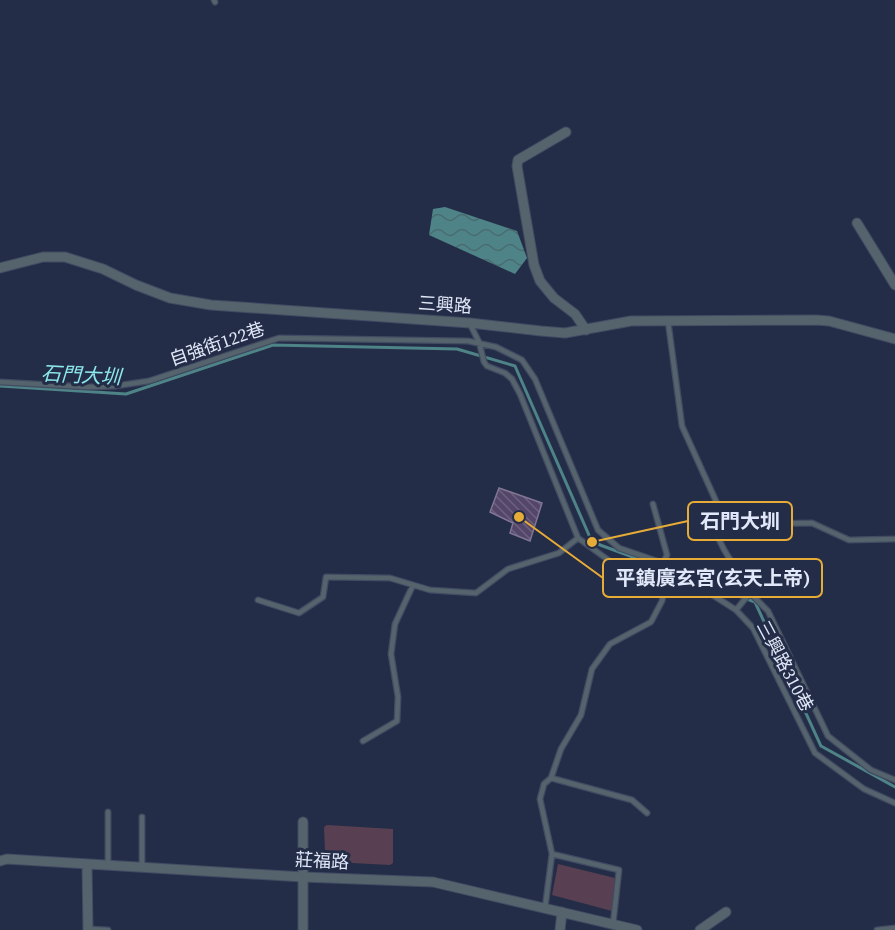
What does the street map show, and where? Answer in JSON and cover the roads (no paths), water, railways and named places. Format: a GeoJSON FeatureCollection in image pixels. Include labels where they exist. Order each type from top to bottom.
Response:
{"type":"FeatureCollection","features":[{"type":"Feature","properties":{"kind":"street"},"geometry":{"type":"LineString","coordinates":[[566,132],[518,160],[517,166],[534,265],[540,281],[554,298],[575,314],[586,330]]}},
{"type":"Feature","properties":{"kind":"street"},"geometry":{"type":"LineString","coordinates":[[857,223],[895,285]]}},
{"type":"Feature","properties":{"kind":"street","name":"三興路"},"geometry":{"type":"LineString","coordinates":[[0,268],[43,257],[65,257],[103,269],[170,298],[211,305],[470,323],[549,332],[565,333],[631,321],[816,320],[829,321],[895,338]]}},
{"type":"Feature","properties":{"kind":"street"},"geometry":{"type":"LineString","coordinates":[[303,822],[303,930]]}},
{"type":"Feature","properties":{"kind":"street","name":"莊福路"},"geometry":{"type":"LineString","coordinates":[[0,861],[6,859],[303,877],[433,882],[637,930]]}},
{"type":"Feature","properties":{"kind":"street"},"geometry":{"type":"LineString","coordinates":[[87,864],[88,930]]}},
{"type":"Feature","properties":{"kind":"street"},"geometry":{"type":"LineString","coordinates":[[560,930],[562,912]]}},
{"type":"Feature","properties":{"kind":"street"},"geometry":{"type":"LineString","coordinates":[[700,930],[726,912]]}},
{"type":"Feature","properties":{"kind":"lane"},"geometry":{"type":"LineString","coordinates":[[668,321],[682,426],[720,510],[722,528]]}},
{"type":"Feature","properties":{"kind":"lane"},"geometry":{"type":"LineString","coordinates":[[258,600],[299,613],[323,597],[326,577],[390,578],[430,590],[476,593],[508,569],[559,553],[578,538],[520,394],[512,379],[505,373],[487,366],[470,323]]}},
{"type":"Feature","properties":{"kind":"lane","name":"自強街122巷"},"geometry":{"type":"LineString","coordinates":[[0,382],[88,387],[149,381],[279,338],[479,344]]}},
{"type":"Feature","properties":{"kind":"lane","name":"三興路310巷"},"geometry":{"type":"LineString","coordinates":[[479,344],[496,346],[522,360],[536,379],[598,530],[620,548],[749,595],[768,611],[828,736],[871,770],[895,780]]}},
{"type":"Feature","properties":{"kind":"lane"},"geometry":{"type":"LineString","coordinates":[[653,504],[667,555],[663,563]]}},
{"type":"Feature","properties":{"kind":"lane"},"geometry":{"type":"LineString","coordinates":[[737,608],[749,595],[745,579],[731,564],[722,549],[717,534],[722,528],[750,524],[812,523],[849,540],[895,539]]}},
{"type":"Feature","properties":{"kind":"lane","name":"三興路310巷"},"geometry":{"type":"LineString","coordinates":[[578,538],[611,562],[711,594],[737,608],[753,628],[815,753],[864,789],[895,803]]}},
{"type":"Feature","properties":{"kind":"lane"},"geometry":{"type":"LineString","coordinates":[[545,908],[552,854],[540,799],[544,784],[551,778],[561,749],[580,715],[592,669],[610,644],[651,622],[663,602],[666,581]]}},
{"type":"Feature","properties":{"kind":"lane"},"geometry":{"type":"LineString","coordinates":[[363,741],[397,721],[398,697],[391,654],[395,624],[413,585]]}},
{"type":"Feature","properties":{"kind":"lane"},"geometry":{"type":"LineString","coordinates":[[551,778],[632,800],[647,813]]}},
{"type":"Feature","properties":{"kind":"lane"},"geometry":{"type":"LineString","coordinates":[[108,812],[108,865]]}},
{"type":"Feature","properties":{"kind":"lane"},"geometry":{"type":"LineString","coordinates":[[142,817],[142,866]]}},
{"type":"Feature","properties":{"kind":"lane"},"geometry":{"type":"LineString","coordinates":[[552,854],[619,870],[613,924]]}},
{"type":"Feature","properties":{"kind":"lane"},"geometry":{"type":"LineString","coordinates":[[877,930],[895,928]]}},
{"type":"Feature","properties":{"kind":"lane"},"geometry":{"type":"LineString","coordinates":[[88,930],[108,930]]}},
{"type":"Feature","properties":{"kind":"water"},"geometry":{"type":"Polygon","coordinates":[[[445,207],[517,231],[527,258],[515,274],[429,235],[433,209],[445,207]]]}},
{"type":"Feature","properties":{"kind":"waterway","name":"石門大圳"},"geometry":{"type":"LineString","coordinates":[[0,386],[126,394],[273,345],[457,349],[515,366],[592,542],[755,602],[821,746],[895,787]]}},
{"type":"Feature","properties":{"kind":"place","name":"平鎮廣玄宮(玄天上帝)"},"geometry":{"type":"Point","coordinates":[519,517]}},
{"type":"Feature","properties":{"kind":"place","name":"石門大圳"},"geometry":{"type":"Point","coordinates":[592,542]}}]}
